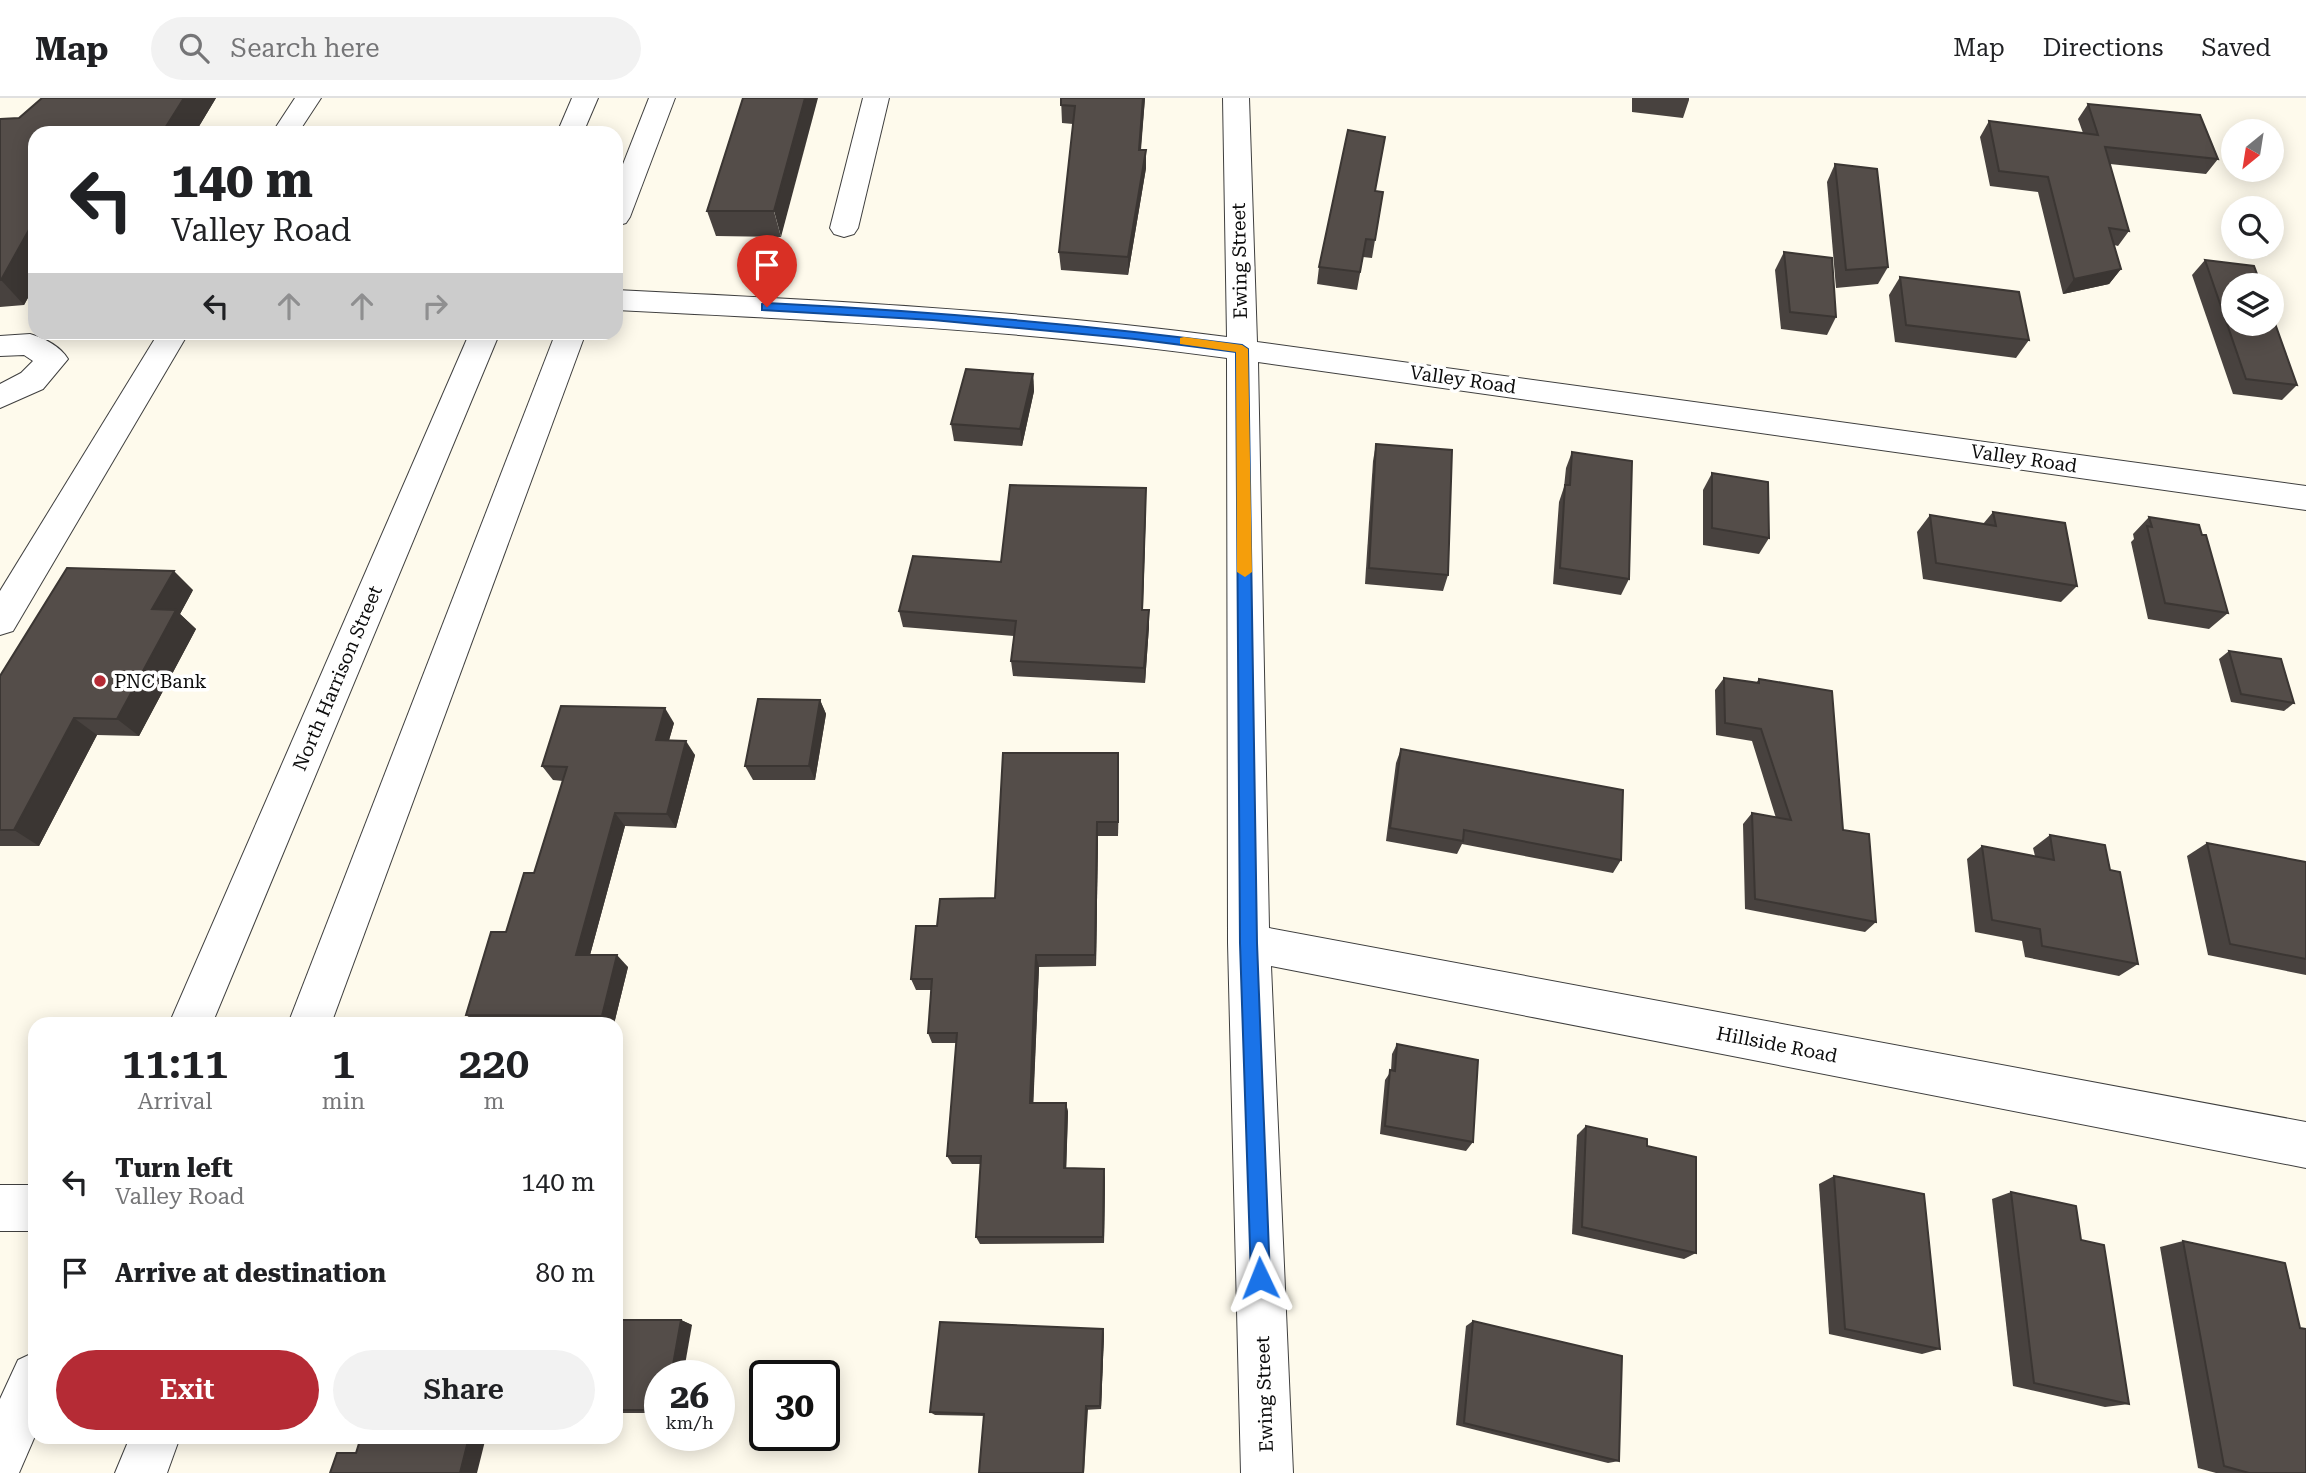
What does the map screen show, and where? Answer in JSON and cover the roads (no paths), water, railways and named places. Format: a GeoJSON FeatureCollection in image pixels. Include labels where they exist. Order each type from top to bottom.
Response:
{"type":"FeatureCollection","features":[{"type":"Feature","properties":{"kind":"street"},"geometry":{"type":"LineString","coordinates":[[290,126],[308,98]]}},
{"type":"Feature","properties":{"kind":"street"},"geometry":{"type":"LineString","coordinates":[[573,126],[585,98]]}},
{"type":"Feature","properties":{"kind":"street"},"geometry":{"type":"LineString","coordinates":[[623,199],[662,98]]}},
{"type":"Feature","properties":{"kind":"street"},"geometry":{"type":"LineString","coordinates":[[844,228],[876,98]]}},
{"type":"Feature","properties":{"kind":"street","name":"Ewing Street"},"geometry":{"type":"LineString","coordinates":[[1236,98],[1242,349],[1249,943],[1267,1473]]}},
{"type":"Feature","properties":{"kind":"street","name":"Valley Road"},"geometry":{"type":"LineString","coordinates":[[623,300],[933,316],[1135,335],[2306,498]]}},
{"type":"Feature","properties":{"kind":"street"},"geometry":{"type":"LineString","coordinates":[[0,621],[169,340]]}},
{"type":"Feature","properties":{"kind":"street","name":"North Harrison Street"},"geometry":{"type":"LineString","coordinates":[[193,1017],[482,340]]}},
{"type":"Feature","properties":{"kind":"street"},"geometry":{"type":"LineString","coordinates":[[312,1017],[568,340]]}},
{"type":"Feature","properties":{"kind":"street"},"geometry":{"type":"LineString","coordinates":[[0,345],[30,344],[53,359],[32,381],[0,397]]}},
{"type":"Feature","properties":{"kind":"street"},"geometry":{"type":"LineString","coordinates":[[0,583],[32,571]]}},
{"type":"Feature","properties":{"kind":"street","name":"Hillside Road"},"geometry":{"type":"LineString","coordinates":[[1249,943],[2306,1145]]}},
{"type":"Feature","properties":{"kind":"street"},"geometry":{"type":"LineString","coordinates":[[0,1208],[28,1208]]}},
{"type":"Feature","properties":{"kind":"street"},"geometry":{"type":"LineString","coordinates":[[0,1458],[28,1393]]}},
{"type":"Feature","properties":{"kind":"street"},"geometry":{"type":"LineString","coordinates":[[141,1473],[152,1444]]}},
{"type":"Feature","properties":{"kind":"place","name":"PNC Bank"},"geometry":{"type":"Point","coordinates":[100,681]}}]}
